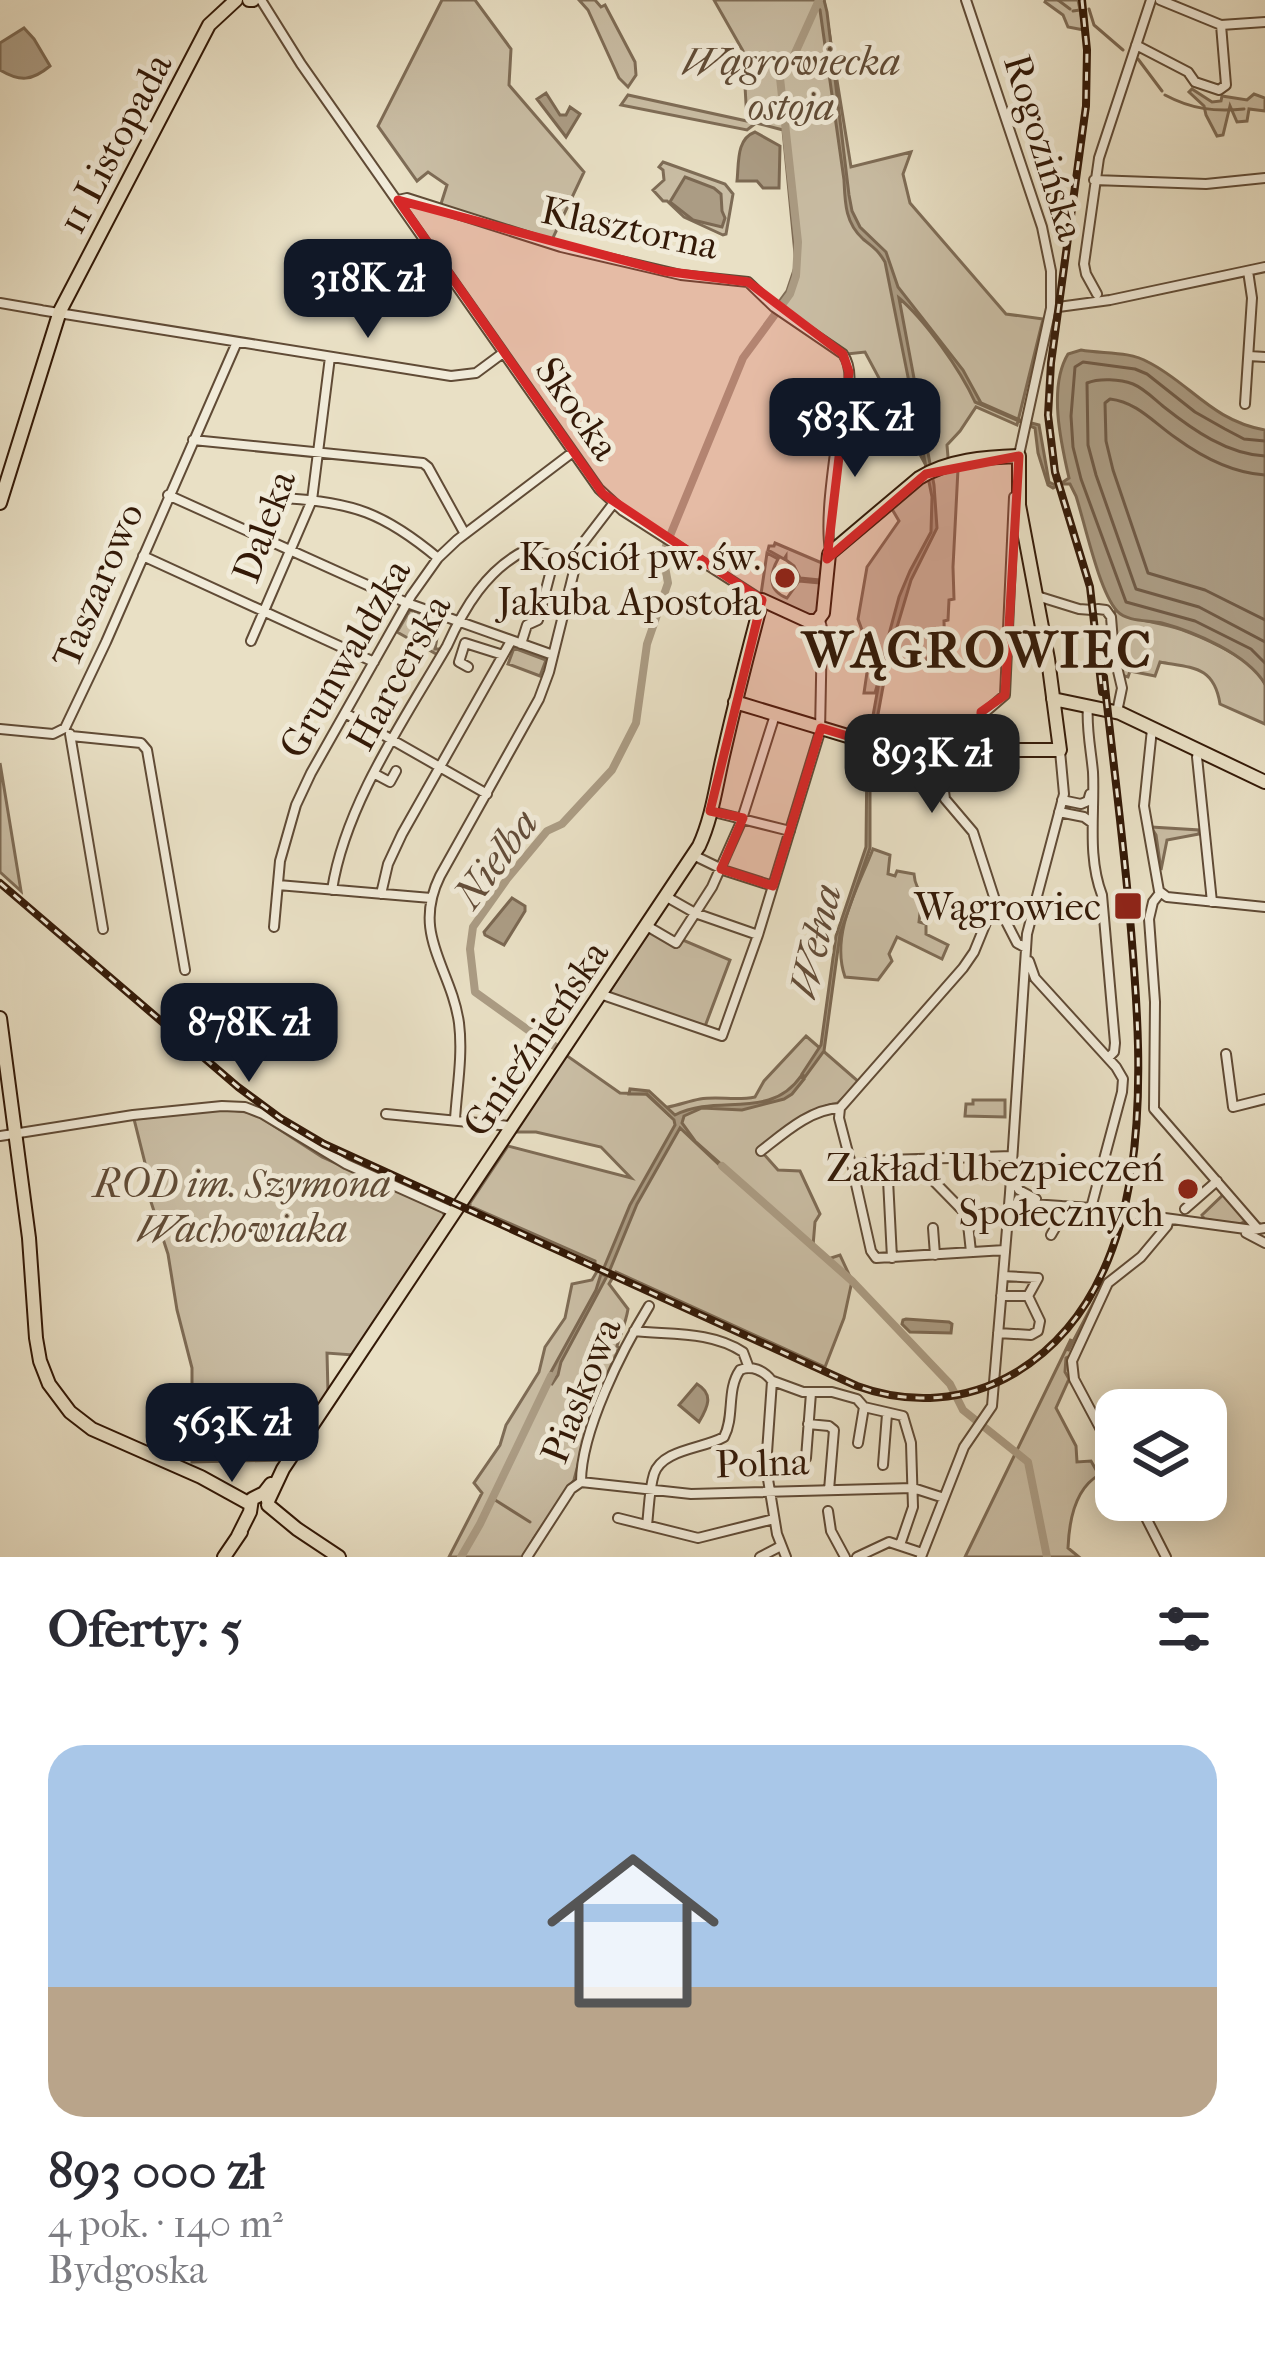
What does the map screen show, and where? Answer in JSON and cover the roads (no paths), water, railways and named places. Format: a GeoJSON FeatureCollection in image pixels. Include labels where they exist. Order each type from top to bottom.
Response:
{"type":"FeatureCollection","features":[{"type":"Feature","properties":{"kind":"main road","name":"11 Listopada"},"geometry":{"type":"LineString","coordinates":[[0,503],[59,314],[215,17],[249,0]]}},
{"type":"Feature","properties":{"kind":"main road"},"geometry":{"type":"LineString","coordinates":[[736,702],[874,746],[905,751],[1060,750],[1036,596],[1017,527],[1019,456],[986,457],[922,476],[830,553]]}},
{"type":"Feature","properties":{"kind":"main road","name":"Klasztorna"},"geometry":{"type":"LineString","coordinates":[[819,619],[830,553]]}},
{"type":"Feature","properties":{"kind":"main road"},"geometry":{"type":"LineString","coordinates":[[762,600],[808,621],[819,619]]}},
{"type":"Feature","properties":{"kind":"main road","name":"Gnieźnieńska"},"geometry":{"type":"LineString","coordinates":[[224,1557],[693,855],[703,837],[762,600]]}},
{"type":"Feature","properties":{"kind":"main road"},"geometry":{"type":"LineString","coordinates":[[1053,699],[1117,712],[1265,782]]}},
{"type":"Feature","properties":{"kind":"main road"},"geometry":{"type":"LineString","coordinates":[[0,1018],[8,1135],[29,1238],[37,1346],[49,1384],[70,1412],[92,1430],[259,1504],[339,1557]]}},
{"type":"Feature","properties":{"kind":"street","name":"Skocka"},"geometry":{"type":"LineString","coordinates":[[249,0],[273,21],[599,489],[614,504],[762,600]]}},
{"type":"Feature","properties":{"kind":"street","name":"Rogozińska"},"geometry":{"type":"LineString","coordinates":[[966,0],[1046,244],[1052,281],[1052,308],[1019,456]]}},
{"type":"Feature","properties":{"kind":"street"},"geometry":{"type":"LineString","coordinates":[[1092,294],[1084,262],[1094,180],[1155,0],[1221,25],[1265,22]]}},
{"type":"Feature","properties":{"kind":"street"},"geometry":{"type":"LineString","coordinates":[[1136,46],[1188,72],[1195,82],[1220,90],[1226,85],[1221,25]]}},
{"type":"Feature","properties":{"kind":"street"},"geometry":{"type":"LineString","coordinates":[[1094,180],[1206,184],[1265,178]]}},
{"type":"Feature","properties":{"kind":"street","name":"Klasztorna"},"geometry":{"type":"LineString","coordinates":[[396,193],[542,242],[664,271],[745,281],[843,353],[848,364],[846,404],[835,458],[830,553]]}},
{"type":"Feature","properties":{"kind":"street"},"geometry":{"type":"LineString","coordinates":[[1052,308],[1076,305],[1092,294],[1117,298],[1265,267]]}},
{"type":"Feature","properties":{"kind":"street"},"geometry":{"type":"LineString","coordinates":[[1245,404],[1252,298],[1248,271]]}},
{"type":"Feature","properties":{"kind":"street"},"geometry":{"type":"LineString","coordinates":[[0,303],[462,376],[476,373],[503,353]]}},
{"type":"Feature","properties":{"kind":"street"},"geometry":{"type":"LineString","coordinates":[[42,311],[51,324],[49,344]]}},
{"type":"Feature","properties":{"kind":"street","name":"Taszarowo"},"geometry":{"type":"LineString","coordinates":[[68,732],[237,342]]}},
{"type":"Feature","properties":{"kind":"street"},"geometry":{"type":"LineString","coordinates":[[1249,356],[1265,357]]}},
{"type":"Feature","properties":{"kind":"street","name":"Daleka"},"geometry":{"type":"LineString","coordinates":[[250,641],[312,500],[330,357]]}},
{"type":"Feature","properties":{"kind":"street"},"geometry":{"type":"LineString","coordinates":[[193,440],[426,464],[465,534]]}},
{"type":"Feature","properties":{"kind":"street","name":"Grunwaldzka"},"geometry":{"type":"LineString","coordinates":[[274,927],[285,837],[296,805],[406,604],[438,558],[572,452]]}},
{"type":"Feature","properties":{"kind":"street"},"geometry":{"type":"LineString","coordinates":[[168,495],[406,604],[553,655]]}},
{"type":"Feature","properties":{"kind":"street"},"geometry":{"type":"LineString","coordinates":[[280,505],[284,498],[312,500],[377,515],[438,558]]}},
{"type":"Feature","properties":{"kind":"street"},"geometry":{"type":"LineString","coordinates":[[455,1119],[460,1033],[454,999],[430,937],[431,898],[532,713],[583,542],[614,504]]}},
{"type":"Feature","properties":{"kind":"street"},"geometry":{"type":"LineString","coordinates":[[981,748],[983,714],[1005,695],[1010,568],[1017,527]]}},
{"type":"Feature","properties":{"kind":"street","name":"Harcerska"},"geometry":{"type":"LineString","coordinates":[[332,890],[343,840],[375,773],[483,584],[518,554],[530,550],[577,560]]}},
{"type":"Feature","properties":{"kind":"street"},"geometry":{"type":"LineString","coordinates":[[381,894],[397,844],[503,655],[527,625],[538,620],[555,555]]}},
{"type":"Feature","properties":{"kind":"street"},"geometry":{"type":"LineString","coordinates":[[143,556],[374,662]]}},
{"type":"Feature","properties":{"kind":"street"},"geometry":{"type":"LineString","coordinates":[[1010,568],[1030,565]]}},
{"type":"Feature","properties":{"kind":"street"},"geometry":{"type":"LineString","coordinates":[[1036,596],[1079,609],[1106,610],[1111,617],[1122,688],[1117,712]]}},
{"type":"Feature","properties":{"kind":"street","name":"Klasztorna"},"geometry":{"type":"LineString","coordinates":[[600,994],[722,1036],[758,935],[819,728],[819,619]]}},
{"type":"Feature","properties":{"kind":"street"},"geometry":{"type":"LineString","coordinates":[[468,667],[459,662],[465,643],[503,655]]}},
{"type":"Feature","properties":{"kind":"street"},"geometry":{"type":"LineString","coordinates":[[1090,710],[1090,822],[1102,895],[1115,1046],[1108,1058]]}},
{"type":"Feature","properties":{"kind":"street"},"geometry":{"type":"LineString","coordinates":[[345,713],[487,794]]}},
{"type":"Feature","properties":{"kind":"street"},"geometry":{"type":"LineString","coordinates":[[646,926],[676,944],[695,913],[742,819],[776,713]]}},
{"type":"Feature","properties":{"kind":"street"},"geometry":{"type":"LineString","coordinates":[[1152,728],[1144,806],[1160,893],[1265,907]]}},
{"type":"Feature","properties":{"kind":"street"},"geometry":{"type":"LineString","coordinates":[[0,729],[68,732],[141,743],[147,750],[185,970]]}},
{"type":"Feature","properties":{"kind":"street"},"geometry":{"type":"LineString","coordinates":[[68,732],[103,929]]}},
{"type":"Feature","properties":{"kind":"street"},"geometry":{"type":"LineString","coordinates":[[874,746],[902,755],[904,778],[944,790]]}},
{"type":"Feature","properties":{"kind":"street"},"geometry":{"type":"LineString","coordinates":[[964,748],[955,753],[945,799],[970,828],[994,906],[1014,937],[1028,944]]}},
{"type":"Feature","properties":{"kind":"street"},"geometry":{"type":"LineString","coordinates":[[857,1557],[887,1542],[921,1555],[964,1447],[993,1402],[1008,1214],[1017,1197],[1011,1174],[1028,944],[1063,800],[1060,750]]}},
{"type":"Feature","properties":{"kind":"street"},"geometry":{"type":"LineString","coordinates":[[1198,750],[1212,902]]}},
{"type":"Feature","properties":{"kind":"street"},"geometry":{"type":"LineString","coordinates":[[375,773],[390,782],[396,771]]}},
{"type":"Feature","properties":{"kind":"street"},"geometry":{"type":"LineString","coordinates":[[1063,800],[1086,802],[1093,785]]}},
{"type":"Feature","properties":{"kind":"street"},"geometry":{"type":"LineString","coordinates":[[710,811],[790,831]]}},
{"type":"Feature","properties":{"kind":"street"},"geometry":{"type":"LineString","coordinates":[[1059,812],[1090,822]]}},
{"type":"Feature","properties":{"kind":"street"},"geometry":{"type":"LineString","coordinates":[[693,855],[773,886]]}},
{"type":"Feature","properties":{"kind":"street"},"geometry":{"type":"LineString","coordinates":[[278,885],[431,898]]}},
{"type":"Feature","properties":{"kind":"street"},"geometry":{"type":"LineString","coordinates":[[1160,893],[1149,916],[1155,1002],[1154,1107],[1259,1232]]}},
{"type":"Feature","properties":{"kind":"street"},"geometry":{"type":"LineString","coordinates":[[667,897],[695,913],[758,935]]}},
{"type":"Feature","properties":{"kind":"street"},"geometry":{"type":"LineString","coordinates":[[994,906],[963,968],[840,1108],[838,1118],[854,1166],[872,1255],[879,1259],[1005,1250]]}},
{"type":"Feature","properties":{"kind":"street"},"geometry":{"type":"LineString","coordinates":[[1029,975],[1120,1074],[1123,1088],[1091,1208]]}},
{"type":"Feature","properties":{"kind":"street"},"geometry":{"type":"LineString","coordinates":[[1226,1054],[1233,1107],[1265,1100]]}},
{"type":"Feature","properties":{"kind":"street"},"geometry":{"type":"LineString","coordinates":[[8,1135],[133,1114],[244,1106],[332,1157],[454,1213]]}},
{"type":"Feature","properties":{"kind":"street"},"geometry":{"type":"LineString","coordinates":[[761,1151],[808,1118],[840,1108]]}},
{"type":"Feature","properties":{"kind":"street"},"geometry":{"type":"LineString","coordinates":[[386,1114],[512,1127]]}},
{"type":"Feature","properties":{"kind":"street"},"geometry":{"type":"LineString","coordinates":[[854,1166],[887,1160],[1012,1156]]}},
{"type":"Feature","properties":{"kind":"street"},"geometry":{"type":"LineString","coordinates":[[887,1160],[892,1258]]}},
{"type":"Feature","properties":{"kind":"street"},"geometry":{"type":"LineString","coordinates":[[918,1160],[967,1215],[971,1252]]}},
{"type":"Feature","properties":{"kind":"street"},"geometry":{"type":"LineString","coordinates":[[1185,1209],[1216,1181]]}},
{"type":"Feature","properties":{"kind":"street"},"geometry":{"type":"LineString","coordinates":[[1017,1197],[1091,1208]]}},
{"type":"Feature","properties":{"kind":"street"},"geometry":{"type":"LineString","coordinates":[[1017,1197],[1259,1232]]}},
{"type":"Feature","properties":{"kind":"street"},"geometry":{"type":"LineString","coordinates":[[1051,1235],[1061,1206]]}},
{"type":"Feature","properties":{"kind":"street"},"geometry":{"type":"LineString","coordinates":[[1095,1418],[1074,1379],[1072,1361],[1108,1283],[1146,1251],[1169,1219]]}},
{"type":"Feature","properties":{"kind":"street"},"geometry":{"type":"LineString","coordinates":[[933,1228],[934,1255]]}},
{"type":"Feature","properties":{"kind":"street"},"geometry":{"type":"LineString","coordinates":[[1003,1276],[1038,1278],[1028,1297]]}},
{"type":"Feature","properties":{"kind":"street"},"geometry":{"type":"LineString","coordinates":[[1001,1296],[1028,1297]]}},
{"type":"Feature","properties":{"kind":"street"},"geometry":{"type":"LineString","coordinates":[[998,1333],[1031,1335],[1038,1331],[1040,1322],[1028,1297]]}},
{"type":"Feature","properties":{"kind":"street","name":"Piaskowa"},"geometry":{"type":"LineString","coordinates":[[527,1557],[581,1482],[599,1408],[649,1306]]}},
{"type":"Feature","properties":{"kind":"street"},"geometry":{"type":"LineString","coordinates":[[634,1330],[709,1337],[743,1352],[749,1368]]}},
{"type":"Feature","properties":{"kind":"street"},"geometry":{"type":"LineString","coordinates":[[647,1526],[656,1469],[665,1459],[724,1438],[733,1380],[740,1370],[749,1368],[772,1381],[811,1393],[832,1392],[857,1399],[865,1407],[903,1416],[911,1439],[913,1488],[912,1513],[900,1545]]}},
{"type":"Feature","properties":{"kind":"street"},"geometry":{"type":"LineString","coordinates":[[772,1381],[765,1462],[786,1557]]}},
{"type":"Feature","properties":{"kind":"street"},"geometry":{"type":"LineString","coordinates":[[806,1458],[811,1393]]}},
{"type":"Feature","properties":{"kind":"street"},"geometry":{"type":"LineString","coordinates":[[858,1443],[865,1407]]}},
{"type":"Feature","properties":{"kind":"street"},"geometry":{"type":"LineString","coordinates":[[883,1465],[886,1414]]}},
{"type":"Feature","properties":{"kind":"street"},"geometry":{"type":"LineString","coordinates":[[808,1424],[834,1430],[829,1490]]}},
{"type":"Feature","properties":{"kind":"street","name":"Polna"},"geometry":{"type":"LineString","coordinates":[[581,1482],[698,1494],[913,1488],[944,1498]]}},
{"type":"Feature","properties":{"kind":"street"},"geometry":{"type":"LineString","coordinates":[[828,1511],[831,1531],[845,1557]]}},
{"type":"Feature","properties":{"kind":"street"},"geometry":{"type":"LineString","coordinates":[[618,1518],[698,1538],[774,1519]]}},
{"type":"Feature","properties":{"kind":"street"},"geometry":{"type":"LineString","coordinates":[[1148,1521],[1166,1557]]}},
{"type":"Feature","properties":{"kind":"street"},"geometry":{"type":"LineString","coordinates":[[760,1557],[781,1546]]}},
{"type":"Feature","properties":{"kind":"water"},"geometry":{"type":"Polygon","coordinates":[[[824,0],[827,12],[852,211],[860,227],[886,252],[898,287],[963,370],[981,403],[1039,425],[1049,482],[1057,486],[1048,485],[1035,428],[975,402],[941,346],[899,298],[934,485],[937,528],[911,580],[889,654],[870,758],[870,848],[840,934],[824,1051],[805,1077],[802,1074],[821,1045],[836,936],[866,847],[867,749],[885,649],[899,597],[931,532],[932,497],[885,262],[857,233],[847,212],[820,10],[815,5],[824,0]]]}},
{"type":"Feature","properties":{"kind":"water"},"geometry":{"type":"Polygon","coordinates":[[[24,28],[50,66],[26,78],[0,70],[0,43],[24,28]]]}},
{"type":"Feature","properties":{"kind":"water"},"geometry":{"type":"Polygon","coordinates":[[[546,93],[560,115],[566,115],[570,107],[580,114],[566,137],[537,99],[546,93]]]}},
{"type":"Feature","properties":{"kind":"water"},"geometry":{"type":"Polygon","coordinates":[[[755,132],[780,146],[779,188],[737,181],[741,146],[755,132]]]}},
{"type":"Feature","properties":{"kind":"water"},"geometry":{"type":"Polygon","coordinates":[[[685,177],[721,194],[722,227],[693,220],[670,202],[685,177]]]}},
{"type":"Feature","properties":{"kind":"water"},"geometry":{"type":"Polygon","coordinates":[[[1081,350],[1141,358],[1230,419],[1265,430],[1265,684],[1246,663],[1219,646],[1175,627],[1126,617],[1110,601],[1076,496],[1070,484],[1063,484],[1069,478],[1058,415],[1059,382],[1068,354],[1081,350]]]}},
{"type":"Feature","properties":{"kind":"water"},"geometry":{"type":"Polygon","coordinates":[[[512,898],[525,911],[504,945],[484,932],[512,898]]]}},
{"type":"Feature","properties":{"kind":"water"},"geometry":{"type":"Polygon","coordinates":[[[801,1076],[804,1079],[784,1099],[742,1110],[702,1108],[684,1116],[682,1123],[695,1141],[729,1174],[680,1128],[637,1204],[609,1272],[603,1270],[630,1205],[675,1125],[647,1094],[629,1094],[630,1089],[649,1091],[675,1115],[708,1106],[774,1098],[801,1076]]]}},
{"type":"Feature","properties":{"kind":"water"},"geometry":{"type":"Polygon","coordinates":[[[601,1274],[607,1276],[558,1375],[552,1384],[547,1382],[596,1290],[601,1274]]]}},
{"type":"Feature","properties":{"kind":"water"},"geometry":{"type":"Polygon","coordinates":[[[906,1319],[949,1322],[951,1333],[910,1332],[902,1324],[906,1319]]]}},
{"type":"Feature","properties":{"kind":"water"},"geometry":{"type":"Polygon","coordinates":[[[697,1384],[708,1401],[699,1422],[679,1405],[697,1384]]]}},
{"type":"Feature","properties":{"kind":"waterway","name":"Nielba"},"geometry":{"type":"LineString","coordinates":[[565,1052],[475,992],[470,949],[473,927],[547,831],[562,824],[612,770],[636,723],[647,644],[668,583],[663,556],[667,543],[743,358],[790,294],[796,276],[798,242],[780,78],[819,0]]}},
{"type":"Feature","properties":{"kind":"waterway"},"geometry":{"type":"LineString","coordinates":[[1058,0],[1070,9]]}},
{"type":"Feature","properties":{"kind":"waterway"},"geometry":{"type":"LineString","coordinates":[[1089,9],[1094,25],[1123,50]]}},
{"type":"Feature","properties":{"kind":"waterway"},"geometry":{"type":"LineString","coordinates":[[1073,11],[1080,10]]}},
{"type":"Feature","properties":{"kind":"waterway"},"geometry":{"type":"LineString","coordinates":[[1138,59],[1162,91]]}},
{"type":"Feature","properties":{"kind":"waterway"},"geometry":{"type":"LineString","coordinates":[[1165,95],[1203,108],[1244,109]]}},
{"type":"Feature","properties":{"kind":"waterway","name":"Nielba"},"geometry":{"type":"LineString","coordinates":[[722,1166],[852,1281],[950,1384],[963,1410],[1028,1462],[1047,1557]]}},
{"type":"Feature","properties":{"kind":"waterway","name":"Wełna"},"geometry":{"type":"LineString","coordinates":[[461,1557],[551,1376]]}},
{"type":"Feature","properties":{"kind":"waterway"},"geometry":{"type":"LineString","coordinates":[[492,1498],[530,1522]]}},
{"type":"Feature","properties":{"kind":"railway"},"geometry":{"type":"LineString","coordinates":[[1082,0],[1086,106],[1048,415],[1055,472],[1090,587],[1102,692]]}},
{"type":"Feature","properties":{"kind":"railway"},"geometry":{"type":"LineString","coordinates":[[0,883],[238,1087],[324,1144],[857,1386],[917,1398],[957,1395],[1015,1373],[1062,1335],[1095,1288],[1118,1233],[1131,1173],[1137,1110],[1135,987],[1104,677]]}},
{"type":"Feature","properties":{"kind":"place","name":"Kościół pw. św. Jakuba Apostoła"},"geometry":{"type":"Point","coordinates":[785,578]}},
{"type":"Feature","properties":{"kind":"place","name":"Wągrowiec"},"geometry":{"type":"Point","coordinates":[1128,906]}},
{"type":"Feature","properties":{"kind":"place","name":"Zakład Ubezpieczeń Społecznych"},"geometry":{"type":"Point","coordinates":[1188,1189]}},
{"type":"Feature","properties":{"kind":"district","name":"WĄGROWIEC"},"geometry":{"type":"Point","coordinates":[978,649]}},
{"type":"Feature","properties":{"kind":"park label","name":"Wągrowiecka ostoja"},"geometry":{"type":"Point","coordinates":[791,84]}},
{"type":"Feature","properties":{"kind":"park label","name":"ROD im. Szymona Wachowiaka"},"geometry":{"type":"Point","coordinates":[242,1206]}}]}
